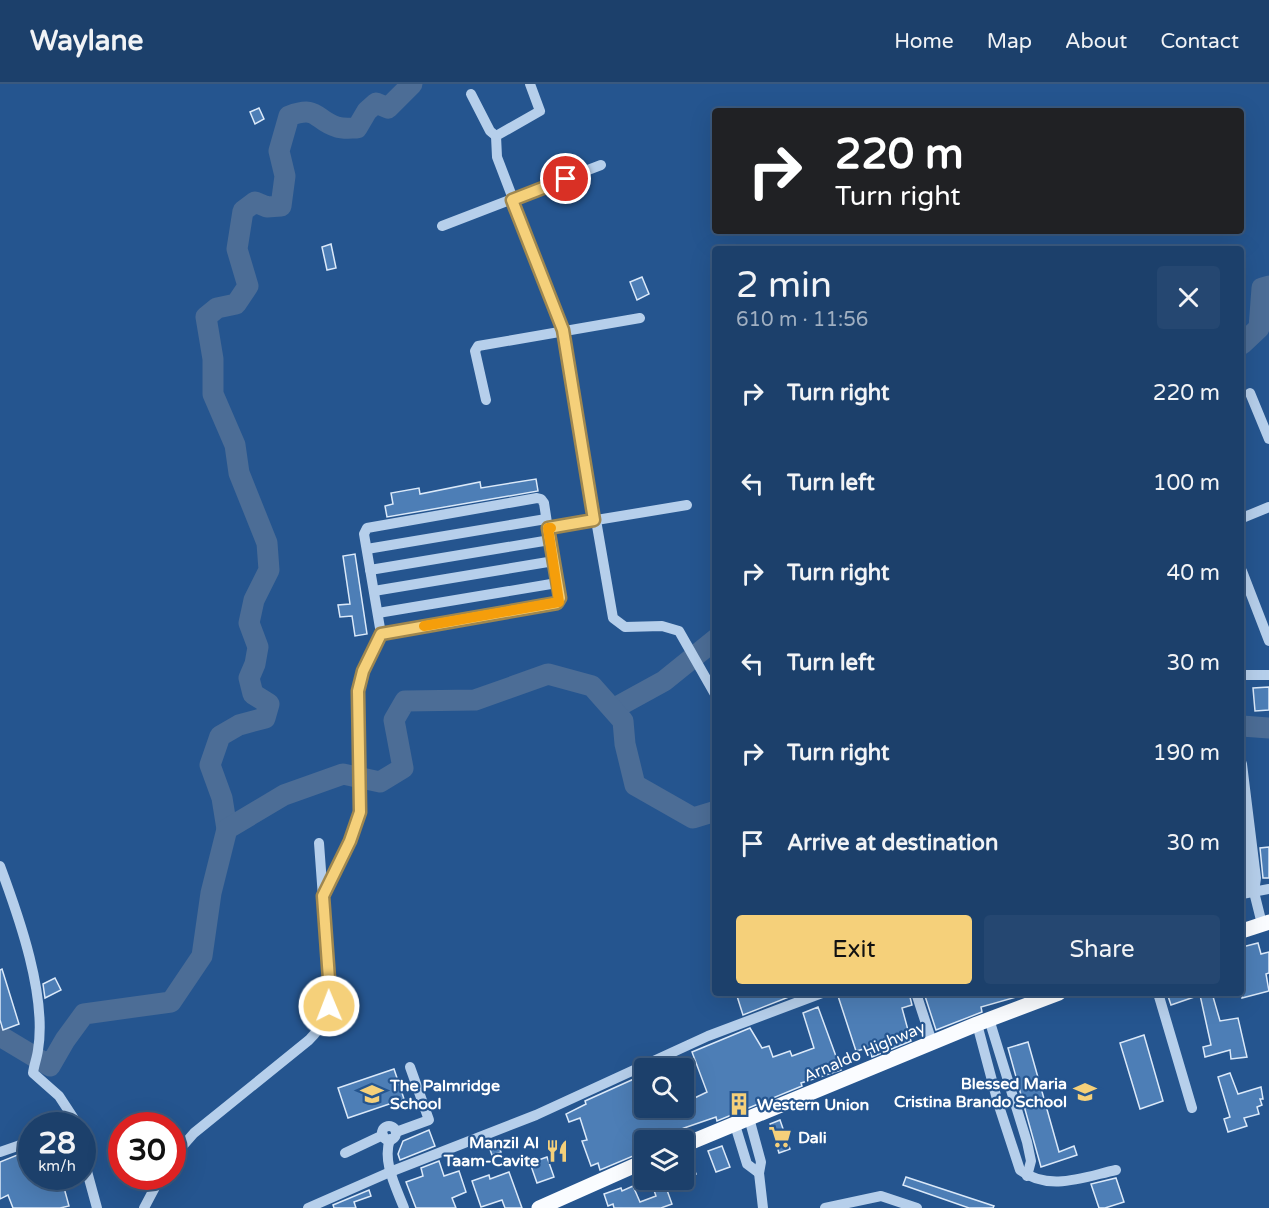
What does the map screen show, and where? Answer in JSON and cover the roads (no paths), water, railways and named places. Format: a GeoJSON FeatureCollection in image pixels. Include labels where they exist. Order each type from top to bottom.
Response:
{"type":"FeatureCollection","features":[{"type":"Feature","properties":{"kind":"main road"},"geometry":{"type":"LineString","coordinates":[[1244,930],[1266,923]]}},
{"type":"Feature","properties":{"kind":"main road","name":"Arnaldo Highway"},"geometry":{"type":"LineString","coordinates":[[694,1142],[983,1021],[1051,996]]}},
{"type":"Feature","properties":{"kind":"main road"},"geometry":{"type":"LineString","coordinates":[[539,1208],[634,1166]]}},
{"type":"Feature","properties":{"kind":"street"},"geometry":{"type":"LineString","coordinates":[[496,136],[540,111],[530,84]]}},
{"type":"Feature","properties":{"kind":"street"},"geometry":{"type":"LineString","coordinates":[[471,94],[490,131],[496,136],[497,157],[563,330],[594,520],[613,618],[625,627],[662,626],[679,631],[712,689]]}},
{"type":"Feature","properties":{"kind":"street"},"geometry":{"type":"LineString","coordinates":[[442,226],[601,165]]}},
{"type":"Feature","properties":{"kind":"street"},"geometry":{"type":"LineString","coordinates":[[486,400],[476,351],[478,346],[640,318]]}},
{"type":"Feature","properties":{"kind":"street"},"geometry":{"type":"LineString","coordinates":[[1250,393],[1269,439]]}},
{"type":"Feature","properties":{"kind":"street"},"geometry":{"type":"LineString","coordinates":[[323,896],[354,831],[360,812],[359,681],[381,634],[364,532],[369,527],[542,499],[560,598],[557,603],[381,634]]}},
{"type":"Feature","properties":{"kind":"street"},"geometry":{"type":"LineString","coordinates":[[367,549],[547,524],[594,520],[687,505]]}},
{"type":"Feature","properties":{"kind":"street"},"geometry":{"type":"LineString","coordinates":[[1244,517],[1269,507]]}},
{"type":"Feature","properties":{"kind":"street"},"geometry":{"type":"LineString","coordinates":[[370,570],[550,540]]}},
{"type":"Feature","properties":{"kind":"street"},"geometry":{"type":"LineString","coordinates":[[374,591],[554,561]]}},
{"type":"Feature","properties":{"kind":"street"},"geometry":{"type":"LineString","coordinates":[[1244,576],[1269,641]]}},
{"type":"Feature","properties":{"kind":"street"},"geometry":{"type":"LineString","coordinates":[[378,613],[557,583]]}},
{"type":"Feature","properties":{"kind":"street"},"geometry":{"type":"LineString","coordinates":[[1244,675],[1269,675]]}},
{"type":"Feature","properties":{"kind":"street"},"geometry":{"type":"LineString","coordinates":[[1244,780],[1256,878],[1254,892]]}},
{"type":"Feature","properties":{"kind":"street"},"geometry":{"type":"LineString","coordinates":[[186,1142],[194,1133],[309,1040],[321,1026],[329,1006],[330,993],[319,843]]}},
{"type":"Feature","properties":{"kind":"street"},"geometry":{"type":"LineString","coordinates":[[1244,851],[1248,882],[1266,923]]}},
{"type":"Feature","properties":{"kind":"street"},"geometry":{"type":"LineString","coordinates":[[0,866],[20,919],[39,1009],[39,1051],[33,1073],[59,1096],[69,1112]]}},
{"type":"Feature","properties":{"kind":"street"},"geometry":{"type":"LineString","coordinates":[[1244,894],[1269,889]]}},
{"type":"Feature","properties":{"kind":"street"},"geometry":{"type":"LineString","coordinates":[[308,1208],[390,1172],[536,1115],[708,1036],[814,996]]}},
{"type":"Feature","properties":{"kind":"street"},"geometry":{"type":"LineString","coordinates":[[917,996],[932,1042]]}},
{"type":"Feature","properties":{"kind":"street"},"geometry":{"type":"LineString","coordinates":[[1159,996],[1192,1108]]}},
{"type":"Feature","properties":{"kind":"street"},"geometry":{"type":"LineString","coordinates":[[983,1021],[1027,1142],[1031,1161],[1027,1176]]}},
{"type":"Feature","properties":{"kind":"street"},"geometry":{"type":"LineString","coordinates":[[983,1021],[1011,1145],[1020,1170],[1037,1180],[1056,1183],[1116,1170]]}},
{"type":"Feature","properties":{"kind":"street"},"geometry":{"type":"LineString","coordinates":[[345,1153],[429,1120],[410,1067]]}},
{"type":"Feature","properties":{"kind":"street"},"geometry":{"type":"LineString","coordinates":[[749,1118],[761,1162],[759,1173],[763,1208]]}},
{"type":"Feature","properties":{"kind":"street"},"geometry":{"type":"LineString","coordinates":[[735,1125],[747,1164],[759,1173]]}},
{"type":"Feature","properties":{"kind":"street"},"geometry":{"type":"LineString","coordinates":[[390,1135],[388,1146],[390,1172],[404,1208]]}},
{"type":"Feature","properties":{"kind":"street"},"geometry":{"type":"LineString","coordinates":[[0,1152],[18,1146]]}},
{"type":"Feature","properties":{"kind":"street"},"geometry":{"type":"LineString","coordinates":[[93,1190],[98,1208]]}},
{"type":"Feature","properties":{"kind":"street"},"geometry":{"type":"LineString","coordinates":[[144,1208],[154,1190]]}},
{"type":"Feature","properties":{"kind":"street"},"geometry":{"type":"LineString","coordinates":[[881,1196],[885,1208]]}},
{"type":"Feature","properties":{"kind":"street"},"geometry":{"type":"LineString","coordinates":[[825,1208],[881,1196],[917,1208]]}},
{"type":"Feature","properties":{"kind":"waterway"},"geometry":{"type":"LineString","coordinates":[[227,829],[222,798],[210,765],[220,736],[239,725],[265,718],[269,704],[253,694],[249,678],[255,664],[258,647],[249,623],[254,600],[269,570],[267,543],[239,473],[235,445],[213,394],[213,359],[206,317],[217,308],[236,304],[248,286],[237,249],[243,211],[255,202],[267,207],[281,206],[285,176],[279,151],[289,116],[306,112],[337,127],[357,128],[367,111],[376,103],[388,108],[412,84]]}},
{"type":"Feature","properties":{"kind":"waterway"},"geometry":{"type":"LineString","coordinates":[[1244,342],[1259,328],[1262,288],[1269,286]]}},
{"type":"Feature","properties":{"kind":"waterway"},"geometry":{"type":"LineString","coordinates":[[613,709],[664,681],[712,642]]}},
{"type":"Feature","properties":{"kind":"waterway"},"geometry":{"type":"LineString","coordinates":[[0,1036],[50,1066],[84,1014],[171,1002],[202,956],[211,893],[227,829],[284,795],[343,774],[380,782],[403,768],[394,720],[405,701],[475,700],[548,674],[592,686],[623,721],[625,744],[635,785],[693,818],[712,812]]}},
{"type":"Feature","properties":{"kind":"waterway"},"geometry":{"type":"LineString","coordinates":[[1244,726],[1269,728]]}},
{"type":"Feature","properties":{"kind":"place","name":"Blessed Maria Cristina Brando School"},"geometry":{"type":"Point","coordinates":[1085,1092]}},
{"type":"Feature","properties":{"kind":"place","name":"The Palmridge School"},"geometry":{"type":"Point","coordinates":[372,1094]}},
{"type":"Feature","properties":{"kind":"place","name":"Western Union"},"geometry":{"type":"Point","coordinates":[739,1104]}},
{"type":"Feature","properties":{"kind":"place","name":"Dali"},"geometry":{"type":"Point","coordinates":[780,1137]}},
{"type":"Feature","properties":{"kind":"place","name":"Manzil Al Taam-Cavite"},"geometry":{"type":"Point","coordinates":[557,1151]}}]}
